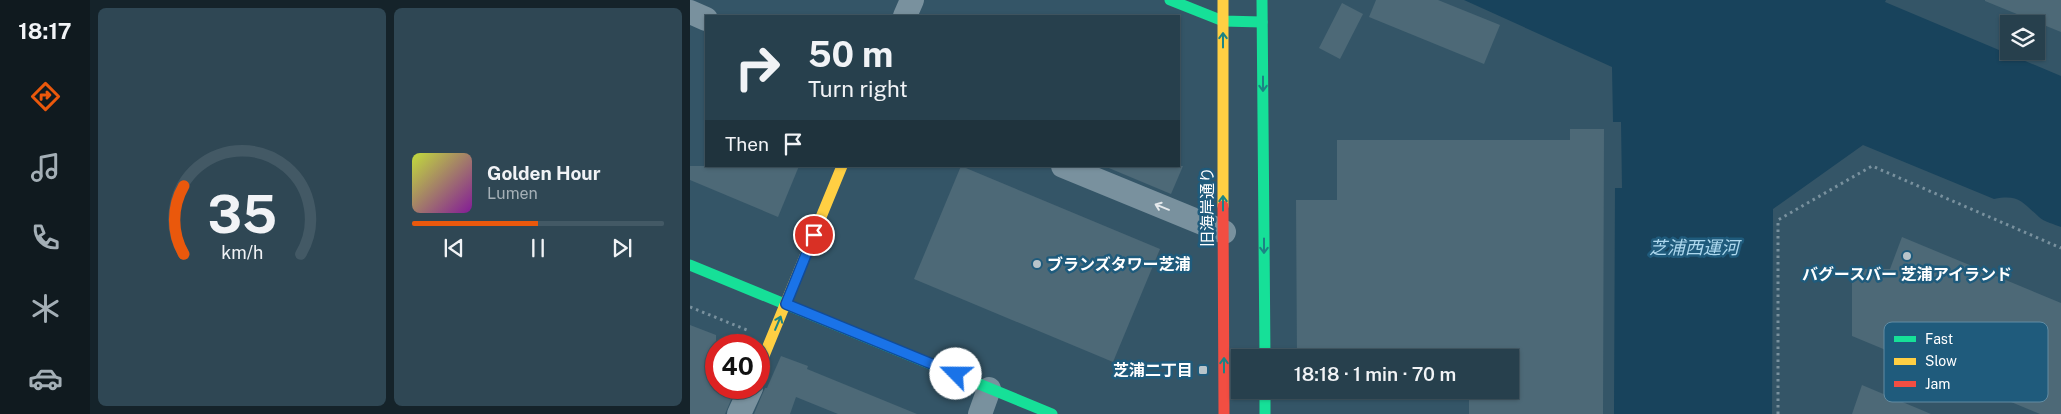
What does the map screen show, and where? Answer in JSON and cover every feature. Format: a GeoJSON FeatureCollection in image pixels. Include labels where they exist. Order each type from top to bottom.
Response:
{"type":"FeatureCollection","features":[{"type":"Feature","properties":{"kind":"main road"},"geometry":{"type":"LineString","coordinates":[[1170,0],[1223,21],[1262,22]]}},
{"type":"Feature","properties":{"kind":"main road","name":"旧海岸通り"},"geometry":{"type":"LineString","coordinates":[[1223,0],[1224,414]]}},
{"type":"Feature","properties":{"kind":"main road"},"geometry":{"type":"LineString","coordinates":[[1262,0],[1265,349]]}},
{"type":"Feature","properties":{"kind":"main road"},"geometry":{"type":"LineString","coordinates":[[770,342],[842,167]]}},
{"type":"Feature","properties":{"kind":"main road"},"geometry":{"type":"LineString","coordinates":[[690,265],[1052,414]]}},
{"type":"Feature","properties":{"kind":"main road"},"geometry":{"type":"LineString","coordinates":[[1265,399],[1265,414]]}},
{"type":"Feature","properties":{"kind":"street"},"geometry":{"type":"LineString","coordinates":[[904,15],[912,0]]}},
{"type":"Feature","properties":{"kind":"street"},"geometry":{"type":"LineString","coordinates":[[690,12],[705,19]]}},
{"type":"Feature","properties":{"kind":"street"},"geometry":{"type":"LineString","coordinates":[[1065,167],[1224,232]]}},
{"type":"Feature","properties":{"kind":"street"},"geometry":{"type":"LineString","coordinates":[[980,414],[989,389]]}},
{"type":"Feature","properties":{"kind":"street"},"geometry":{"type":"LineString","coordinates":[[739,414],[746,399]]}},
{"type":"Feature","properties":{"kind":"path"},"geometry":{"type":"LineString","coordinates":[[1778,414],[1778,220],[1872,166],[2061,248]]}},
{"type":"Feature","properties":{"kind":"path"},"geometry":{"type":"LineString","coordinates":[[690,307],[750,331]]}},
{"type":"Feature","properties":{"kind":"water","name":"芝浦西運河"},"geometry":{"type":"Polygon","coordinates":[[[1464,0],[1886,0],[1885,2],[2000,50],[2000,60],[2023,60],[2061,76],[2061,227],[2041,219],[2020,200],[2009,198],[1994,199],[1863,145],[1773,209],[1772,414],[1614,414],[1615,188],[1622,188],[1621,122],[1613,122],[1612,67],[1464,0]]]}},
{"type":"Feature","properties":{"kind":"building"},"geometry":{"type":"Polygon","coordinates":[[[1376,0],[1438,0],[1500,25],[1484,64],[1369,17],[1376,0]]]}},
{"type":"Feature","properties":{"kind":"building"},"geometry":{"type":"Polygon","coordinates":[[[2061,0],[2061,32],[2045,25],[2045,15],[2019,15],[1985,1],[2061,0]]]}},
{"type":"Feature","properties":{"kind":"building"},"geometry":{"type":"Polygon","coordinates":[[[1342,3],[1363,14],[1340,59],[1319,48],[1342,3]]]}},
{"type":"Feature","properties":{"kind":"building"},"geometry":{"type":"Polygon","coordinates":[[[1570,129],[1604,129],[1603,414],[1469,414],[1469,399],[1519,399],[1519,349],[1297,349],[1296,200],[1337,200],[1337,140],[1570,140],[1570,129]]]}},
{"type":"Feature","properties":{"kind":"building"},"geometry":{"type":"Polygon","coordinates":[[[690,166],[799,167],[778,217],[690,180],[690,166]]]}},
{"type":"Feature","properties":{"kind":"building"},"geometry":{"type":"Polygon","coordinates":[[[1183,166],[1171,194],[1106,167],[1183,166]]]}},
{"type":"Feature","properties":{"kind":"building","name":"ブランズタワー芝浦"},"geometry":{"type":"Polygon","coordinates":[[[961,167],[1160,249],[1113,362],[914,279],[961,167]]]}},
{"type":"Feature","properties":{"kind":"building"},"geometry":{"type":"Polygon","coordinates":[[[1902,237],[2061,303],[2061,414],[2040,414],[2011,402],[2048,402],[2048,322],[1884,322],[1884,349],[1852,336],[1852,269],[1890,269],[1902,237]]]}},
{"type":"Feature","properties":{"kind":"building"},"geometry":{"type":"Polygon","coordinates":[[[690,325],[713,334],[705,334],[705,399],[731,399],[725,414],[690,414],[690,325]]]}},
{"type":"Feature","properties":{"kind":"building"},"geometry":{"type":"Polygon","coordinates":[[[781,356],[808,366],[807,369],[917,414],[838,414],[796,397],[790,414],[754,414],[760,399],[770,399],[770,381],[781,356]]]}},
{"type":"Feature","properties":{"kind":"building"},"geometry":{"type":"Polygon","coordinates":[[[1862,385],[1884,394],[1884,402],[1902,402],[1931,414],[1852,414],[1862,385]]]}},
{"type":"Feature","properties":{"kind":"traffic: fast"},"geometry":{"type":"LineString","coordinates":[[1170,0],[1223,21],[1262,22]]}},
{"type":"Feature","properties":{"kind":"traffic: fast"},"geometry":{"type":"LineString","coordinates":[[1262,0],[1265,349]]}},
{"type":"Feature","properties":{"kind":"traffic: fast"},"geometry":{"type":"LineString","coordinates":[[690,265],[1052,414]]}},
{"type":"Feature","properties":{"kind":"traffic: fast"},"geometry":{"type":"LineString","coordinates":[[1265,399],[1265,414]]}},
{"type":"Feature","properties":{"kind":"traffic: slow"},"geometry":{"type":"LineString","coordinates":[[1223,0],[1223,206]]}},
{"type":"Feature","properties":{"kind":"traffic: slow"},"geometry":{"type":"LineString","coordinates":[[770,341],[842,167]]}},
{"type":"Feature","properties":{"kind":"traffic: jam"},"geometry":{"type":"LineString","coordinates":[[1223,206],[1224,414]]}},
{"type":"Feature","properties":{"kind":"place","name":"バグースバー 芝浦アイランド"},"geometry":{"type":"Point","coordinates":[1907,256]}},
{"type":"Feature","properties":{"kind":"place","name":"ブランズタワー芝浦"},"geometry":{"type":"Point","coordinates":[1037,264]}},
{"type":"Feature","properties":{"kind":"place","name":"芝浦二丁目"},"geometry":{"type":"Point","coordinates":[1203,370]}},
{"type":"Feature","properties":{"kind":"route"},"geometry":{"type":"LineString","coordinates":[[814,235],[786,304],[956,374]]}}]}
